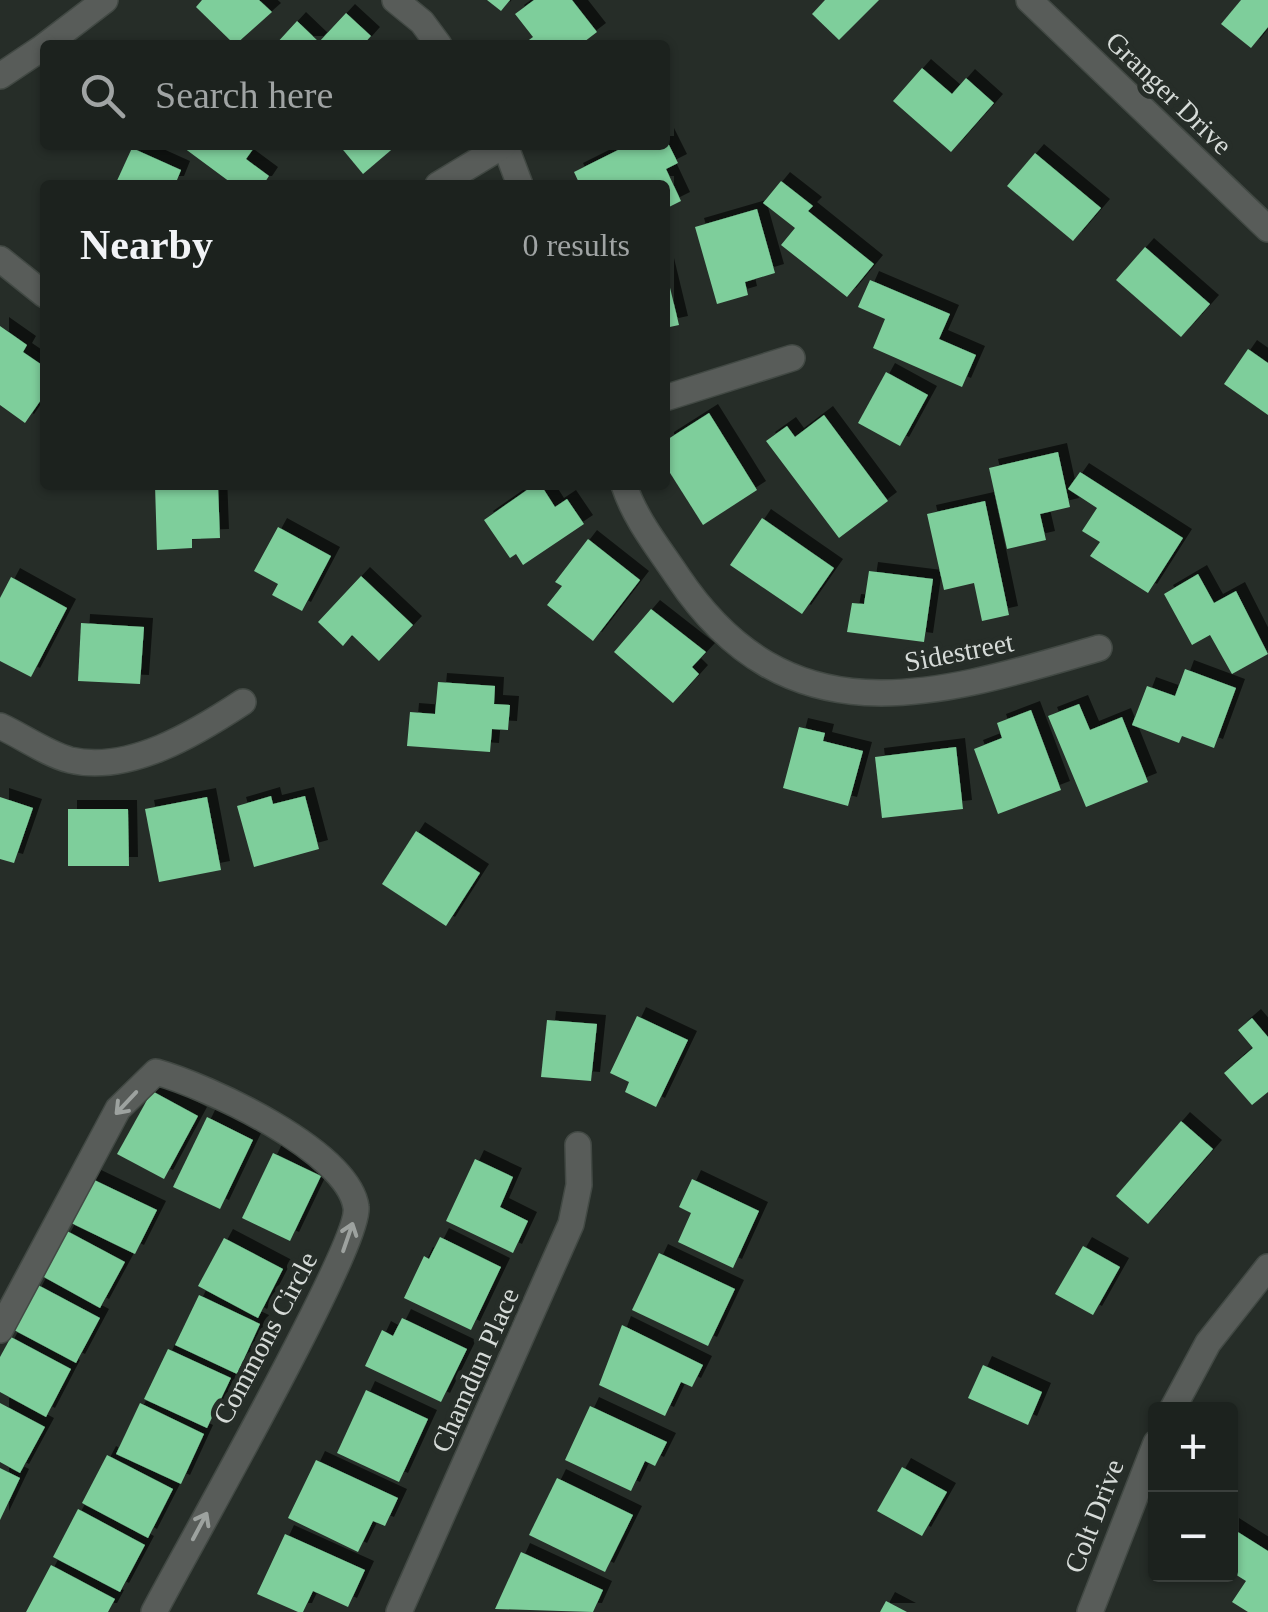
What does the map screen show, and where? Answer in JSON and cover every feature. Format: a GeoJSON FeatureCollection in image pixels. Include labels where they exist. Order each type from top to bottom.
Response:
{"type":"FeatureCollection","features":[{"type":"Feature","properties":{"kind":"street"},"geometry":{"type":"LineString","coordinates":[[53,40],[105,0]]}},
{"type":"Feature","properties":{"kind":"street"},"geometry":{"type":"LineString","coordinates":[[395,0],[422,22],[435,40]]}},
{"type":"Feature","properties":{"kind":"street","name":"Granger Drive"},"geometry":{"type":"LineString","coordinates":[[1029,0],[1268,230]]}},
{"type":"Feature","properties":{"kind":"street"},"geometry":{"type":"LineString","coordinates":[[0,76],[40,49]]}},
{"type":"Feature","properties":{"kind":"street"},"geometry":{"type":"LineString","coordinates":[[446,180],[496,150]]}},
{"type":"Feature","properties":{"kind":"street"},"geometry":{"type":"LineString","coordinates":[[506,150],[518,180]]}},
{"type":"Feature","properties":{"kind":"street"},"geometry":{"type":"LineString","coordinates":[[0,259],[40,291]]}},
{"type":"Feature","properties":{"kind":"street"},"geometry":{"type":"LineString","coordinates":[[670,396],[792,358]]}},
{"type":"Feature","properties":{"kind":"street","name":"Sidestreet"},"geometry":{"type":"LineString","coordinates":[[626,490],[631,508],[690,596],[734,642],[784,674],[833,691],[912,695],[1100,648]]}},
{"type":"Feature","properties":{"kind":"street"},"geometry":{"type":"LineString","coordinates":[[0,726],[70,760],[119,762],[208,726],[243,702]]}},
{"type":"Feature","properties":{"kind":"street","name":"Commons Circle"},"geometry":{"type":"LineString","coordinates":[[0,1330],[118,1110],[156,1072],[194,1082],[328,1161],[348,1181],[358,1210],[336,1273],[154,1612]]}},
{"type":"Feature","properties":{"kind":"street","name":"Chamdun Place"},"geometry":{"type":"LineString","coordinates":[[400,1612],[571,1224],[579,1185],[578,1145]]}},
{"type":"Feature","properties":{"kind":"street"},"geometry":{"type":"LineString","coordinates":[[1176,1402],[1208,1343],[1268,1267]]}},
{"type":"Feature","properties":{"kind":"street","name":"Colt Drive"},"geometry":{"type":"LineString","coordinates":[[1090,1612],[1148,1463]]}},
{"type":"Feature","properties":{"kind":"building"},"geometry":{"type":"Polygon","coordinates":[[[202,0],[259,0],[272,12],[241,40],[230,40],[196,7],[202,0]]]}},
{"type":"Feature","properties":{"kind":"building"},"geometry":{"type":"Polygon","coordinates":[[[487,0],[510,0],[501,11],[487,0]]]}},
{"type":"Feature","properties":{"kind":"building"},"geometry":{"type":"Polygon","coordinates":[[[534,0],[572,0],[597,32],[587,40],[529,40],[533,37],[515,14],[534,0]]]}},
{"type":"Feature","properties":{"kind":"building"},"geometry":{"type":"Polygon","coordinates":[[[825,0],[879,0],[839,40],[812,14],[825,0]]]}},
{"type":"Feature","properties":{"kind":"building"},"geometry":{"type":"Polygon","coordinates":[[[1241,0],[1268,0],[1268,27],[1251,48],[1221,24],[1241,0]]]}},
{"type":"Feature","properties":{"kind":"building"},"geometry":{"type":"Polygon","coordinates":[[[346,13],[371,36],[367,40],[321,40],[346,13]]]}},
{"type":"Feature","properties":{"kind":"building"},"geometry":{"type":"Polygon","coordinates":[[[297,21],[317,40],[280,40],[297,21]]]}},
{"type":"Feature","properties":{"kind":"building"},"geometry":{"type":"Polygon","coordinates":[[[922,68],[952,94],[966,78],[994,103],[951,152],[893,101],[922,68]]]}},
{"type":"Feature","properties":{"kind":"building"},"geometry":{"type":"Polygon","coordinates":[[[670,147],[678,163],[666,169],[681,201],[670,206],[670,180],[578,180],[574,172],[618,150],[670,147]]]}},
{"type":"Feature","properties":{"kind":"building"},"geometry":{"type":"Polygon","coordinates":[[[131,150],[181,170],[177,180],[117,180],[131,150]]]}},
{"type":"Feature","properties":{"kind":"building"},"geometry":{"type":"Polygon","coordinates":[[[187,150],[252,150],[246,159],[269,176],[266,180],[227,180],[187,150]]]}},
{"type":"Feature","properties":{"kind":"building"},"geometry":{"type":"Polygon","coordinates":[[[343,150],[391,150],[363,174],[343,150]]]}},
{"type":"Feature","properties":{"kind":"building"},"geometry":{"type":"Polygon","coordinates":[[[1035,153],[1101,208],[1073,241],[1007,186],[1035,153]]]}},
{"type":"Feature","properties":{"kind":"building"},"geometry":{"type":"Polygon","coordinates":[[[781,181],[813,206],[808,211],[874,264],[847,297],[781,245],[795,228],[763,203],[781,181]]]}},
{"type":"Feature","properties":{"kind":"building"},"geometry":{"type":"Polygon","coordinates":[[[757,209],[775,273],[745,282],[748,295],[717,304],[695,227],[757,209]]]}},
{"type":"Feature","properties":{"kind":"building"},"geometry":{"type":"Polygon","coordinates":[[[1145,247],[1210,304],[1181,337],[1116,280],[1145,247]]]}},
{"type":"Feature","properties":{"kind":"building"},"geometry":{"type":"Polygon","coordinates":[[[870,280],[950,314],[939,339],[976,355],[962,387],[873,348],[885,319],[858,307],[870,280]]]}},
{"type":"Feature","properties":{"kind":"building"},"geometry":{"type":"Polygon","coordinates":[[[670,288],[679,325],[670,327],[670,288]]]}},
{"type":"Feature","properties":{"kind":"building"},"geometry":{"type":"Polygon","coordinates":[[[0,326],[27,345],[23,352],[40,364],[40,401],[25,423],[0,405],[0,326]]]}},
{"type":"Feature","properties":{"kind":"building"},"geometry":{"type":"Polygon","coordinates":[[[1248,349],[1268,363],[1268,415],[1224,384],[1248,349]]]}},
{"type":"Feature","properties":{"kind":"building"},"geometry":{"type":"Polygon","coordinates":[[[886,372],[928,395],[900,446],[858,423],[886,372]]]}},
{"type":"Feature","properties":{"kind":"building"},"geometry":{"type":"Polygon","coordinates":[[[709,413],[757,490],[703,525],[670,473],[670,438],[709,413]]]}},
{"type":"Feature","properties":{"kind":"building"},"geometry":{"type":"Polygon","coordinates":[[[824,415],[888,501],[839,538],[766,441],[787,426],[795,437],[824,415]]]}},
{"type":"Feature","properties":{"kind":"building"},"geometry":{"type":"Polygon","coordinates":[[[1058,452],[1070,507],[1040,514],[1046,540],[1007,549],[989,468],[1058,452]]]}},
{"type":"Feature","properties":{"kind":"building"},"geometry":{"type":"Polygon","coordinates":[[[1080,472],[1183,538],[1148,593],[1090,556],[1100,542],[1082,531],[1097,508],[1068,489],[1080,472]]]}},
{"type":"Feature","properties":{"kind":"building"},"geometry":{"type":"Polygon","coordinates":[[[155,490],[218,490],[220,538],[192,539],[192,548],[157,550],[155,490]]]}},
{"type":"Feature","properties":{"kind":"building"},"geometry":{"type":"Polygon","coordinates":[[[527,490],[544,490],[555,507],[567,499],[584,524],[523,565],[516,554],[510,558],[484,520],[527,490]]]}},
{"type":"Feature","properties":{"kind":"building"},"geometry":{"type":"Polygon","coordinates":[[[985,501],[1009,615],[982,621],[974,583],[944,590],[927,514],[985,501]]]}},
{"type":"Feature","properties":{"kind":"building"},"geometry":{"type":"Polygon","coordinates":[[[762,518],[834,568],[802,614],[730,565],[762,518]]]}},
{"type":"Feature","properties":{"kind":"building"},"geometry":{"type":"Polygon","coordinates":[[[278,527],[331,556],[302,611],[272,595],[278,584],[254,571],[278,527]]]}},
{"type":"Feature","properties":{"kind":"building"},"geometry":{"type":"Polygon","coordinates":[[[588,539],[640,580],[593,641],[547,605],[562,586],[555,582],[588,539]]]}},
{"type":"Feature","properties":{"kind":"building"},"geometry":{"type":"Polygon","coordinates":[[[869,571],[933,579],[924,642],[847,632],[852,603],[864,604],[869,571]]]}},
{"type":"Feature","properties":{"kind":"building"},"geometry":{"type":"Polygon","coordinates":[[[1198,574],[1214,603],[1236,591],[1268,654],[1232,674],[1210,635],[1192,645],[1164,594],[1198,574]]]}},
{"type":"Feature","properties":{"kind":"building"},"geometry":{"type":"Polygon","coordinates":[[[361,576],[413,625],[379,661],[352,635],[343,646],[318,622],[361,576]]]}},
{"type":"Feature","properties":{"kind":"building"},"geometry":{"type":"Polygon","coordinates":[[[11,577],[67,608],[31,677],[0,661],[0,598],[11,577]]]}},
{"type":"Feature","properties":{"kind":"building"},"geometry":{"type":"Polygon","coordinates":[[[651,609],[706,652],[692,667],[699,674],[673,703],[614,652],[651,609]]]}},
{"type":"Feature","properties":{"kind":"building"},"geometry":{"type":"Polygon","coordinates":[[[81,623],[144,627],[140,684],[78,681],[81,623]]]}},
{"type":"Feature","properties":{"kind":"building"},"geometry":{"type":"Polygon","coordinates":[[[1185,669],[1236,688],[1214,748],[1182,736],[1179,743],[1132,725],[1147,686],[1175,696],[1185,669]]]}},
{"type":"Feature","properties":{"kind":"building"},"geometry":{"type":"Polygon","coordinates":[[[438,682],[495,686],[494,704],[510,705],[508,730],[492,729],[490,752],[407,746],[410,712],[435,714],[438,682]]]}},
{"type":"Feature","properties":{"kind":"building"},"geometry":{"type":"Polygon","coordinates":[[[1079,704],[1090,730],[1122,717],[1148,782],[1086,807],[1048,716],[1079,704]]]}},
{"type":"Feature","properties":{"kind":"building"},"geometry":{"type":"Polygon","coordinates":[[[1031,710],[1061,790],[998,814],[974,749],[1002,738],[997,723],[1031,710]]]}},
{"type":"Feature","properties":{"kind":"building"},"geometry":{"type":"Polygon","coordinates":[[[799,727],[825,733],[823,741],[863,751],[848,806],[783,788],[799,727]]]}},
{"type":"Feature","properties":{"kind":"building"},"geometry":{"type":"Polygon","coordinates":[[[956,747],[963,809],[882,818],[875,757],[956,747]]]}},
{"type":"Feature","properties":{"kind":"building"},"geometry":{"type":"Polygon","coordinates":[[[271,796],[273,804],[305,796],[319,849],[254,867],[237,806],[271,796]]]}},
{"type":"Feature","properties":{"kind":"building"},"geometry":{"type":"Polygon","coordinates":[[[0,797],[33,808],[14,863],[0,859],[0,797]]]}},
{"type":"Feature","properties":{"kind":"building"},"geometry":{"type":"Polygon","coordinates":[[[207,797],[221,870],[159,882],[145,809],[207,797]]]}},
{"type":"Feature","properties":{"kind":"building"},"geometry":{"type":"Polygon","coordinates":[[[68,809],[128,809],[129,866],[68,866],[68,809]]]}},
{"type":"Feature","properties":{"kind":"building"},"geometry":{"type":"Polygon","coordinates":[[[416,831],[480,873],[446,926],[382,884],[416,831]]]}},
{"type":"Feature","properties":{"kind":"building"},"geometry":{"type":"Polygon","coordinates":[[[637,1016],[688,1040],[656,1107],[625,1092],[629,1082],[610,1073],[637,1016]]]}},
{"type":"Feature","properties":{"kind":"building"},"geometry":{"type":"Polygon","coordinates":[[[1252,1018],[1268,1037],[1268,1092],[1252,1105],[1224,1073],[1253,1048],[1238,1030],[1252,1018]]]}},
{"type":"Feature","properties":{"kind":"building"},"geometry":{"type":"Polygon","coordinates":[[[547,1020],[597,1024],[591,1081],[541,1077],[547,1020]]]}},
{"type":"Feature","properties":{"kind":"building"},"geometry":{"type":"Polygon","coordinates":[[[152,1091],[198,1116],[164,1179],[117,1154],[152,1091]]]}},
{"type":"Feature","properties":{"kind":"building"},"geometry":{"type":"Polygon","coordinates":[[[207,1117],[253,1140],[220,1209],[173,1187],[207,1117]]]}},
{"type":"Feature","properties":{"kind":"building"},"geometry":{"type":"Polygon","coordinates":[[[1181,1121],[1213,1149],[1148,1224],[1116,1196],[1181,1121]]]}},
{"type":"Feature","properties":{"kind":"building"},"geometry":{"type":"Polygon","coordinates":[[[273,1153],[321,1176],[290,1241],[242,1218],[273,1153]]]}},
{"type":"Feature","properties":{"kind":"building"},"geometry":{"type":"Polygon","coordinates":[[[475,1159],[513,1177],[500,1207],[528,1221],[513,1253],[446,1221],[475,1159]]]}},
{"type":"Feature","properties":{"kind":"building"},"geometry":{"type":"Polygon","coordinates":[[[88,1177],[157,1210],[135,1254],[67,1221],[88,1177]]]}},
{"type":"Feature","properties":{"kind":"building"},"geometry":{"type":"Polygon","coordinates":[[[692,1179],[759,1211],[733,1268],[678,1242],[691,1213],[679,1207],[692,1179]]]}},
{"type":"Feature","properties":{"kind":"building"},"geometry":{"type":"Polygon","coordinates":[[[67,1231],[125,1262],[100,1308],[42,1276],[67,1231]]]}},
{"type":"Feature","properties":{"kind":"building"},"geometry":{"type":"Polygon","coordinates":[[[440,1237],[501,1267],[471,1330],[404,1298],[424,1256],[429,1259],[440,1237]]]}},
{"type":"Feature","properties":{"kind":"building"},"geometry":{"type":"Polygon","coordinates":[[[224,1238],[283,1269],[258,1318],[198,1286],[224,1238]]]}},
{"type":"Feature","properties":{"kind":"building"},"geometry":{"type":"Polygon","coordinates":[[[1083,1246],[1120,1267],[1093,1315],[1055,1294],[1083,1246]]]}},
{"type":"Feature","properties":{"kind":"building"},"geometry":{"type":"Polygon","coordinates":[[[659,1253],[735,1289],[708,1346],[632,1310],[659,1253]]]}},
{"type":"Feature","properties":{"kind":"building"},"geometry":{"type":"Polygon","coordinates":[[[38,1285],[100,1318],[76,1363],[14,1330],[38,1285]]]}},
{"type":"Feature","properties":{"kind":"building"},"geometry":{"type":"Polygon","coordinates":[[[199,1295],[260,1324],[237,1374],[175,1345],[199,1295]]]}},
{"type":"Feature","properties":{"kind":"building"},"geometry":{"type":"Polygon","coordinates":[[[402,1318],[467,1349],[441,1402],[365,1366],[382,1330],[393,1336],[402,1318]]]}},
{"type":"Feature","properties":{"kind":"building"},"geometry":{"type":"Polygon","coordinates":[[[622,1325],[703,1365],[692,1387],[681,1382],[665,1416],[599,1385],[622,1325]]]}},
{"type":"Feature","properties":{"kind":"building"},"geometry":{"type":"Polygon","coordinates":[[[11,1337],[71,1369],[46,1417],[0,1392],[0,1357],[11,1337]]]}},
{"type":"Feature","properties":{"kind":"building"},"geometry":{"type":"Polygon","coordinates":[[[168,1349],[231,1378],[207,1428],[144,1399],[168,1349]]]}},
{"type":"Feature","properties":{"kind":"building"},"geometry":{"type":"Polygon","coordinates":[[[983,1365],[1042,1392],[1028,1425],[968,1398],[983,1365]]]}},
{"type":"Feature","properties":{"kind":"building"},"geometry":{"type":"Polygon","coordinates":[[[366,1390],[428,1419],[399,1482],[337,1453],[366,1390]]]}},
{"type":"Feature","properties":{"kind":"building"},"geometry":{"type":"Polygon","coordinates":[[[0,1403],[45,1427],[20,1473],[0,1462],[0,1403]]]}},
{"type":"Feature","properties":{"kind":"building"},"geometry":{"type":"Polygon","coordinates":[[[140,1403],[204,1434],[181,1484],[116,1454],[140,1403]]]}},
{"type":"Feature","properties":{"kind":"building"},"geometry":{"type":"Polygon","coordinates":[[[590,1406],[667,1442],[655,1466],[645,1461],[631,1491],[565,1460],[590,1406]]]}},
{"type":"Feature","properties":{"kind":"building"},"geometry":{"type":"Polygon","coordinates":[[[107,1455],[173,1489],[148,1538],[82,1503],[107,1455]]]}},
{"type":"Feature","properties":{"kind":"building"},"geometry":{"type":"Polygon","coordinates":[[[316,1460],[398,1498],[385,1526],[373,1521],[358,1552],[288,1518],[316,1460]]]}},
{"type":"Feature","properties":{"kind":"building"},"geometry":{"type":"Polygon","coordinates":[[[902,1467],[947,1492],[922,1536],[877,1511],[902,1467]]]}},
{"type":"Feature","properties":{"kind":"building"},"geometry":{"type":"Polygon","coordinates":[[[0,1468],[20,1478],[0,1520],[0,1468]]]}},
{"type":"Feature","properties":{"kind":"building"},"geometry":{"type":"Polygon","coordinates":[[[557,1478],[633,1515],[605,1572],[529,1535],[557,1478]]]}},
{"type":"Feature","properties":{"kind":"building"},"geometry":{"type":"Polygon","coordinates":[[[78,1509],[145,1545],[120,1592],[53,1557],[78,1509]]]}},
{"type":"Feature","properties":{"kind":"building"},"geometry":{"type":"Polygon","coordinates":[[[1238,1532],[1268,1551],[1268,1612],[1248,1612],[1232,1602],[1246,1581],[1238,1576],[1238,1532]]]}},
{"type":"Feature","properties":{"kind":"building"},"geometry":{"type":"Polygon","coordinates":[[[285,1534],[365,1570],[348,1607],[313,1591],[303,1612],[298,1612],[257,1594],[285,1534]]]}},
{"type":"Feature","properties":{"kind":"building"},"geometry":{"type":"Polygon","coordinates":[[[521,1552],[603,1590],[593,1612],[495,1609],[521,1552]]]}},
{"type":"Feature","properties":{"kind":"building"},"geometry":{"type":"Polygon","coordinates":[[[51,1565],[115,1599],[108,1612],[26,1612],[51,1565]]]}},
{"type":"Feature","properties":{"kind":"building"},"geometry":{"type":"Polygon","coordinates":[[[886,1601],[907,1612],[880,1612],[886,1601]]]}}]}
